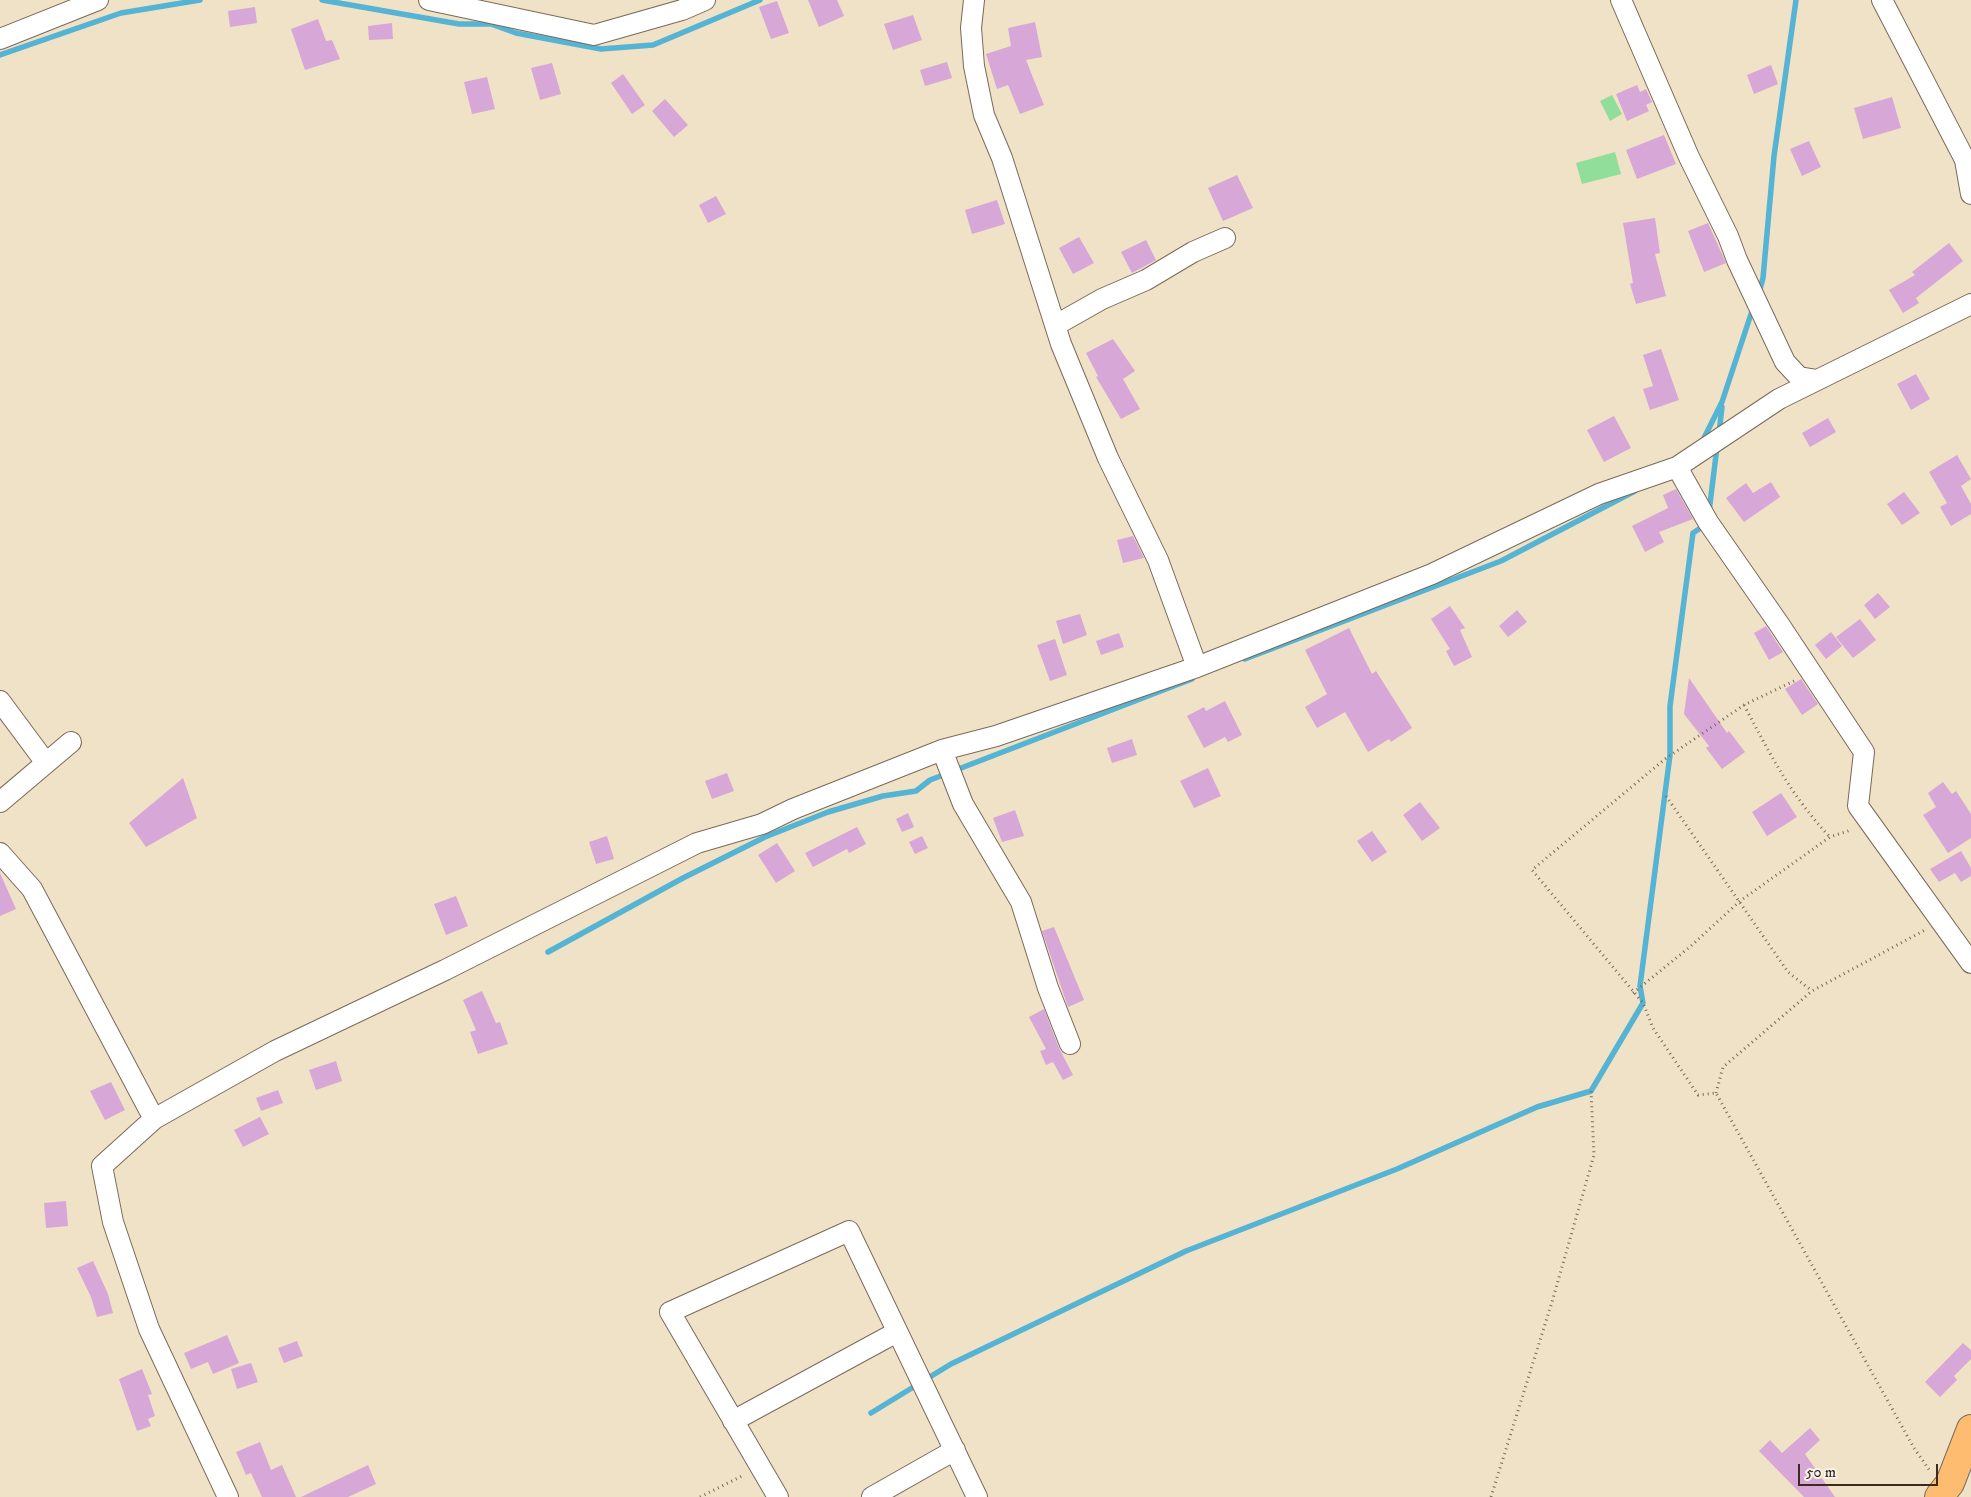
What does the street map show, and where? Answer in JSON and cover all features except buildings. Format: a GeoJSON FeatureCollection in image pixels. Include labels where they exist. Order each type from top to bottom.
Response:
{"type":"FeatureCollection","features":[{"type":"Feature","properties":{"kind":"main road"},"geometry":{"type":"LineString","coordinates":[[1944,1490],[1971,1429]]}},
{"type":"Feature","properties":{"kind":"street"},"geometry":{"type":"LineString","coordinates":[[0,39],[98,0]]}},
{"type":"Feature","properties":{"kind":"street"},"geometry":{"type":"LineString","coordinates":[[430,0],[594,35],[682,10],[705,0]]}},
{"type":"Feature","properties":{"kind":"street"},"geometry":{"type":"LineString","coordinates":[[974,0],[971,28],[974,66],[984,115],[1002,158],[1061,344],[1088,411],[1170,589],[1184,636],[1196,667]]}},
{"type":"Feature","properties":{"kind":"street"},"geometry":{"type":"LineString","coordinates":[[1621,0],[1689,157],[1728,236],[1737,260],[1788,367],[1799,377],[1816,380]]}},
{"type":"Feature","properties":{"kind":"street"},"geometry":{"type":"LineString","coordinates":[[1882,0],[1964,160],[1971,194]]}},
{"type":"Feature","properties":{"kind":"street"},"geometry":{"type":"LineString","coordinates":[[1056,325],[1102,299],[1146,280],[1193,252],[1224,238]]}},
{"type":"Feature","properties":{"kind":"street"},"geometry":{"type":"LineString","coordinates":[[228,1497],[149,1329],[114,1222],[102,1166],[154,1118],[275,1050],[444,970],[698,843],[762,824],[793,809],[942,750],[996,736],[1196,667],[1432,574],[1599,494],[1677,467],[1784,396],[1971,304]]}},
{"type":"Feature","properties":{"kind":"street"},"geometry":{"type":"LineString","coordinates":[[1784,396],[1788,380],[1788,367]]}},
{"type":"Feature","properties":{"kind":"street"},"geometry":{"type":"LineString","coordinates":[[1677,467],[1708,522],[1864,752],[1858,806],[1971,963]]}},
{"type":"Feature","properties":{"kind":"street"},"geometry":{"type":"LineString","coordinates":[[0,701],[46,763]]}},
{"type":"Feature","properties":{"kind":"street"},"geometry":{"type":"LineString","coordinates":[[0,802],[71,742]]}},
{"type":"Feature","properties":{"kind":"street"},"geometry":{"type":"LineString","coordinates":[[942,750],[963,804],[1021,902],[1048,988],[1070,1044]]}},
{"type":"Feature","properties":{"kind":"street"},"geometry":{"type":"LineString","coordinates":[[0,853],[32,889],[154,1118]]}},
{"type":"Feature","properties":{"kind":"street"},"geometry":{"type":"LineString","coordinates":[[778,1497],[670,1312],[849,1231],[977,1497]]}},
{"type":"Feature","properties":{"kind":"street"},"geometry":{"type":"LineString","coordinates":[[733,1421],[897,1332]]}},
{"type":"Feature","properties":{"kind":"street"},"geometry":{"type":"LineString","coordinates":[[872,1497],[955,1450]]}},
{"type":"Feature","properties":{"kind":"path"},"geometry":{"type":"LineString","coordinates":[[1716,1093],[1698,1095],[1653,1028],[1643,1003],[1532,870],[1665,758],[1744,705],[1812,673]]}},
{"type":"Feature","properties":{"kind":"path"},"geometry":{"type":"LineString","coordinates":[[1744,705],[1767,752],[1794,794],[1830,837]]}},
{"type":"Feature","properties":{"kind":"path"},"geometry":{"type":"LineString","coordinates":[[1666,796],[1788,972],[1812,991]]}},
{"type":"Feature","properties":{"kind":"path"},"geometry":{"type":"LineString","coordinates":[[1633,993],[1691,946],[1740,901],[1830,837],[1870,823]]}},
{"type":"Feature","properties":{"kind":"path"},"geometry":{"type":"LineString","coordinates":[[1940,921],[1812,991],[1723,1067],[1716,1093],[1914,1448],[1944,1490]]}},
{"type":"Feature","properties":{"kind":"path"},"geometry":{"type":"LineString","coordinates":[[1490,1497],[1552,1302],[1594,1155],[1591,1090]]}},
{"type":"Feature","properties":{"kind":"path"},"geometry":{"type":"LineString","coordinates":[[700,1497],[760,1467]]}},
{"type":"Feature","properties":{"kind":"green space"},"geometry":{"type":"Polygon","coordinates":[[[1612,95],[1622,114],[1610,121],[1600,101],[1612,95]]]}},
{"type":"Feature","properties":{"kind":"green space"},"geometry":{"type":"Polygon","coordinates":[[[1615,152],[1621,174],[1582,184],[1576,163],[1615,152]]]}},
{"type":"Feature","properties":{"kind":"waterway"},"geometry":{"type":"LineString","coordinates":[[0,55],[121,13],[200,0]]}},
{"type":"Feature","properties":{"kind":"waterway"},"geometry":{"type":"LineString","coordinates":[[322,0],[459,24],[491,24],[516,33],[601,49],[653,45],[760,0]]}},
{"type":"Feature","properties":{"kind":"waterway"},"geometry":{"type":"LineString","coordinates":[[1759,293],[1763,278],[1774,156],[1796,0]]}},
{"type":"Feature","properties":{"kind":"waterway"},"geometry":{"type":"LineString","coordinates":[[1702,442],[1722,402],[1753,308]]}},
{"type":"Feature","properties":{"kind":"waterway"},"geometry":{"type":"LineString","coordinates":[[1719,433],[1722,407]]}},
{"type":"Feature","properties":{"kind":"waterway"},"geometry":{"type":"LineString","coordinates":[[1709,512],[1717,447]]}},
{"type":"Feature","properties":{"kind":"waterway"},"geometry":{"type":"LineString","coordinates":[[1245,659],[1501,561],[1635,491]]}},
{"type":"Feature","properties":{"kind":"waterway"},"geometry":{"type":"LineString","coordinates":[[871,1413],[951,1364],[1186,1251],[1397,1169],[1537,1107],[1591,1091],[1643,1003],[1640,986],[1670,755],[1670,706],[1693,533],[1705,525]]}},
{"type":"Feature","properties":{"kind":"waterway"},"geometry":{"type":"LineString","coordinates":[[548,952],[683,878],[765,837],[828,812],[883,796],[916,791],[930,780],[1192,679]]}}]}
